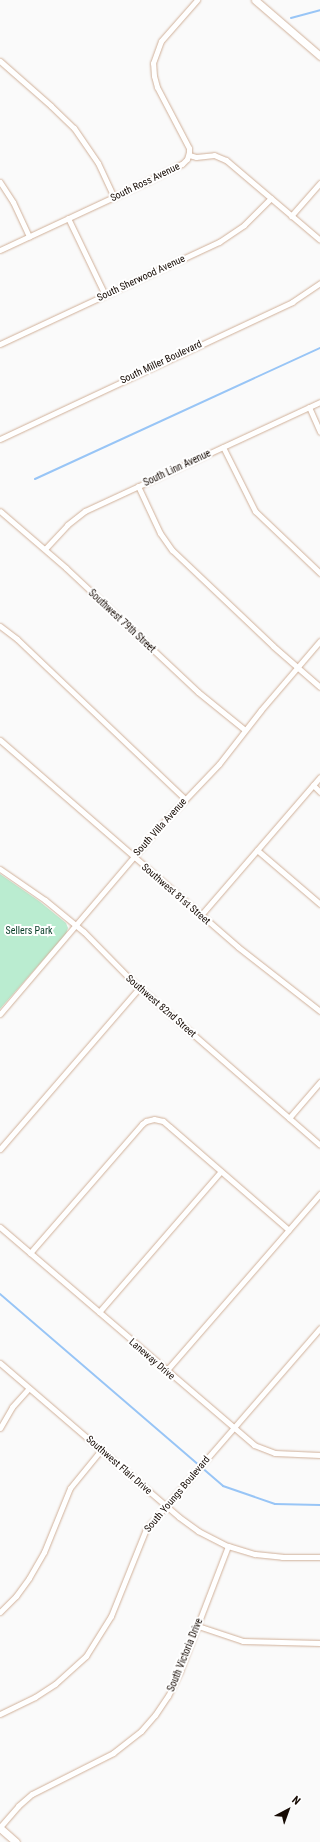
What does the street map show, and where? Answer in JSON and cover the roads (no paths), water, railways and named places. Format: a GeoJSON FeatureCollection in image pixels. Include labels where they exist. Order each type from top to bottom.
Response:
{"type":"FeatureCollection","features":[{"type":"Feature","properties":{"kind":"main road"},"geometry":{"type":"LineString","coordinates":[[255,0],[320,56]]}},
{"type":"Feature","properties":{"kind":"main road"},"geometry":{"type":"LineString","coordinates":[[0,1827],[16,1842]]}},
{"type":"Feature","properties":{"kind":"street","name":"South Ross Avenue"},"geometry":{"type":"LineString","coordinates":[[0,250],[182,164],[189,155],[188,146],[157,86],[154,76],[153,63],[161,41],[197,0]]}},
{"type":"Feature","properties":{"kind":"street"},"geometry":{"type":"LineString","coordinates":[[0,61],[74,128],[98,163],[114,197]]}},
{"type":"Feature","properties":{"kind":"street"},"geometry":{"type":"LineString","coordinates":[[189,155],[196,157],[214,155],[222,158],[320,240]]}},
{"type":"Feature","properties":{"kind":"street"},"geometry":{"type":"LineString","coordinates":[[0,182],[13,202],[29,236]]}},
{"type":"Feature","properties":{"kind":"street"},"geometry":{"type":"LineString","coordinates":[[291,216],[320,183]]}},
{"type":"Feature","properties":{"kind":"street","name":"South Sherwood Avenue"},"geometry":{"type":"LineString","coordinates":[[0,344],[219,242],[244,225],[270,198]]}},
{"type":"Feature","properties":{"kind":"street"},"geometry":{"type":"LineString","coordinates":[[68,218],[104,295]]}},
{"type":"Feature","properties":{"kind":"street","name":"South Miller Boulevard"},"geometry":{"type":"LineString","coordinates":[[0,438],[292,302],[320,283]]}},
{"type":"Feature","properties":{"kind":"street","name":"South Linn Avenue"},"geometry":{"type":"LineString","coordinates":[[45,549],[67,525],[80,515],[138,486],[320,402]]}},
{"type":"Feature","properties":{"kind":"street"},"geometry":{"type":"LineString","coordinates":[[309,407],[320,432]]}},
{"type":"Feature","properties":{"kind":"street"},"geometry":{"type":"LineString","coordinates":[[223,447],[255,511],[320,573]]}},
{"type":"Feature","properties":{"kind":"street"},"geometry":{"type":"LineString","coordinates":[[138,486],[160,533],[172,550],[320,687]]}},
{"type":"Feature","properties":{"kind":"street","name":"Southwest 79th Street"},"geometry":{"type":"LineString","coordinates":[[1,513],[45,549],[198,692],[245,730]]}},
{"type":"Feature","properties":{"kind":"street"},"geometry":{"type":"LineString","coordinates":[[0,626],[22,643],[185,799]]}},
{"type":"Feature","properties":{"kind":"street","name":"South Villa Avenue"},"geometry":{"type":"LineString","coordinates":[[0,1014],[133,857],[219,764],[245,730],[320,641]]}},
{"type":"Feature","properties":{"kind":"street","name":"Southwest 81st Street"},"geometry":{"type":"LineString","coordinates":[[0,740],[260,966],[320,1011]]}},
{"type":"Feature","properties":{"kind":"street"},"geometry":{"type":"LineString","coordinates":[[201,915],[320,777]]}},
{"type":"Feature","properties":{"kind":"street"},"geometry":{"type":"LineString","coordinates":[[313,785],[320,792]]}},
{"type":"Feature","properties":{"kind":"street"},"geometry":{"type":"LineString","coordinates":[[257,850],[320,904]]}},
{"type":"Feature","properties":{"kind":"street","name":"Southwest 82nd Street"},"geometry":{"type":"LineString","coordinates":[[0,869],[41,897],[75,925],[139,988],[320,1145]]}},
{"type":"Feature","properties":{"kind":"street"},"geometry":{"type":"LineString","coordinates":[[0,1149],[139,988]]}},
{"type":"Feature","properties":{"kind":"street"},"geometry":{"type":"LineString","coordinates":[[289,1118],[320,1082]]}},
{"type":"Feature","properties":{"kind":"street"},"geometry":{"type":"LineString","coordinates":[[30,1253],[144,1122],[157,1119],[165,1123],[289,1230]]}},
{"type":"Feature","properties":{"kind":"street"},"geometry":{"type":"LineString","coordinates":[[99,1312],[221,1171]]}},
{"type":"Feature","properties":{"kind":"street"},"geometry":{"type":"LineString","coordinates":[[166,1371],[320,1194]]}},
{"type":"Feature","properties":{"kind":"street","name":"Laneway Drive"},"geometry":{"type":"LineString","coordinates":[[0,1226],[166,1371],[254,1445],[268,1452],[320,1455]]}},
{"type":"Feature","properties":{"kind":"street","name":"South Youngs Boulevard"},"geometry":{"type":"LineString","coordinates":[[0,1714],[35,1697],[56,1684],[86,1656],[111,1616],[142,1536],[195,1471],[320,1328]]}},
{"type":"Feature","properties":{"kind":"street","name":"Southwest Flair Drive"},"geometry":{"type":"LineString","coordinates":[[0,1362],[198,1532],[228,1546],[266,1556],[320,1557]]}},
{"type":"Feature","properties":{"kind":"street"},"geometry":{"type":"LineString","coordinates":[[0,1428],[12,1408],[30,1388]]}},
{"type":"Feature","properties":{"kind":"street"},"geometry":{"type":"LineString","coordinates":[[0,1612],[16,1596],[29,1578],[44,1552],[66,1494],[80,1474],[101,1450]]}},
{"type":"Feature","properties":{"kind":"street","name":"South Victoria Drive"},"geometry":{"type":"LineString","coordinates":[[0,1827],[18,1806],[37,1790],[104,1759],[141,1731],[168,1696],[180,1671],[228,1546]]}},
{"type":"Feature","properties":{"kind":"street"},"geometry":{"type":"LineString","coordinates":[[198,1626],[243,1641],[320,1643]]}},
{"type":"Feature","properties":{"kind":"waterway"},"geometry":{"type":"LineString","coordinates":[[291,18],[320,10]]}},
{"type":"Feature","properties":{"kind":"waterway"},"geometry":{"type":"LineString","coordinates":[[35,479],[320,348]]}},
{"type":"Feature","properties":{"kind":"waterway"},"geometry":{"type":"LineString","coordinates":[[0,1294],[223,1486],[275,1504],[320,1505]]}},
{"type":"Feature","properties":{"kind":"park label","name":"Sellers Park"},"geometry":{"type":"Point","coordinates":[29,931]}}]}
